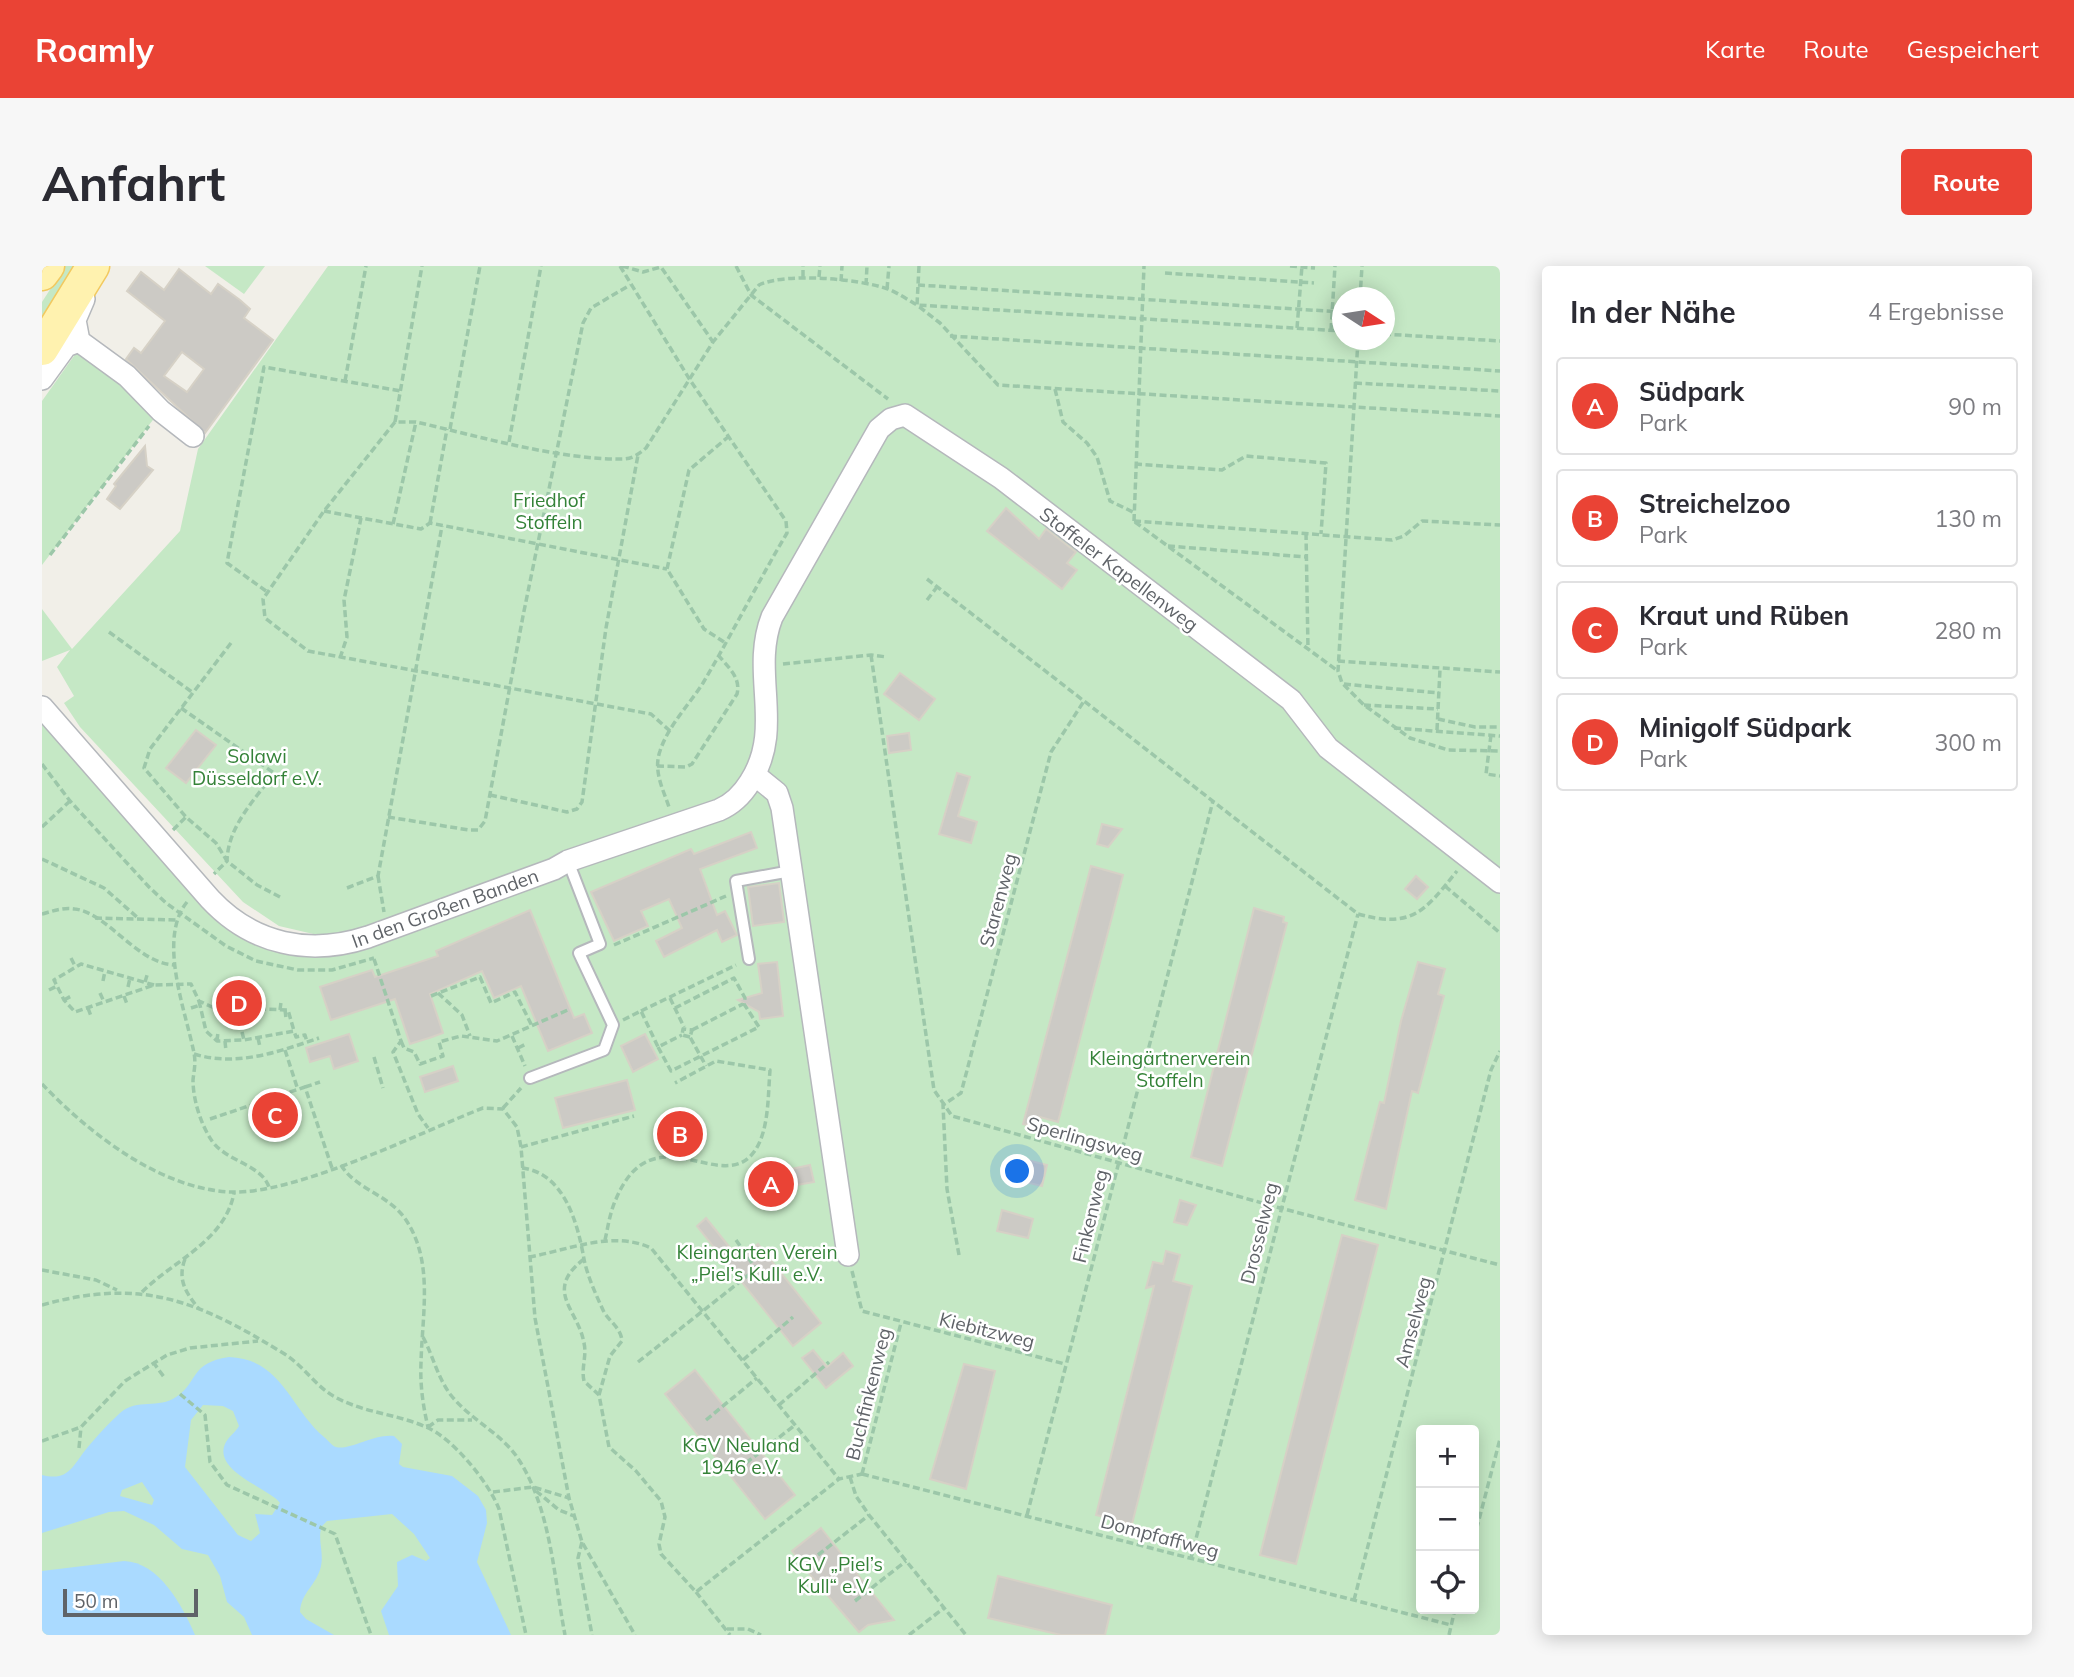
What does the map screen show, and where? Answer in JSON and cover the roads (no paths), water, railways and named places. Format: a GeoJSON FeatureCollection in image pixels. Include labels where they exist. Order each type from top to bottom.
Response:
{"type":"FeatureCollection","features":[{"type":"Feature","properties":{"kind":"main road"},"geometry":{"type":"LineString","coordinates":[[42,274],[48,266]]}},
{"type":"Feature","properties":{"kind":"main road"},"geometry":{"type":"LineString","coordinates":[[42,349],[93,266]]}},
{"type":"Feature","properties":{"kind":"street"},"geometry":{"type":"LineString","coordinates":[[102,266],[76,313],[75,327],[79,341],[127,376],[160,411],[193,436]]}},
{"type":"Feature","properties":{"kind":"street"},"geometry":{"type":"LineString","coordinates":[[42,379],[66,346],[79,341]]}},
{"type":"Feature","properties":{"kind":"street","name":"In den Großen Banden"},"geometry":{"type":"LineString","coordinates":[[42,707],[200,887],[238,923],[259,936],[279,942],[319,947],[377,933],[554,869],[568,861],[729,806],[755,775],[768,737],[763,666],[767,630],[772,617],[879,429],[899,415]]}},
{"type":"Feature","properties":{"kind":"street","name":"Stoffeler Kapellenweg"},"geometry":{"type":"LineString","coordinates":[[899,415],[913,418],[1000,478],[1291,700],[1328,748],[1500,882]]}},
{"type":"Feature","properties":{"kind":"street"},"geometry":{"type":"LineString","coordinates":[[755,775],[777,793],[848,1255]]}},
{"type":"Feature","properties":{"kind":"lane"},"geometry":{"type":"LineString","coordinates":[[530,1078],[604,1050],[612,1025],[579,953],[600,944],[568,861]]}},
{"type":"Feature","properties":{"kind":"lane"},"geometry":{"type":"LineString","coordinates":[[749,959],[736,881],[791,871]]}},
{"type":"Feature","properties":{"kind":"water"},"geometry":{"type":"Polygon","coordinates":[[[229,1357],[261,1366],[284,1387],[312,1425],[334,1446],[348,1447],[379,1437],[394,1436],[402,1444],[399,1464],[403,1467],[452,1476],[478,1496],[486,1510],[487,1523],[477,1562],[511,1635],[389,1635],[381,1611],[398,1586],[397,1562],[412,1555],[426,1561],[430,1558],[414,1534],[392,1514],[327,1521],[322,1526],[321,1566],[303,1599],[300,1612],[306,1619],[334,1635],[252,1635],[244,1617],[227,1602],[220,1576],[208,1555],[182,1549],[154,1525],[124,1511],[109,1512],[42,1533],[42,1475],[51,1477],[64,1474],[120,1413],[134,1406],[169,1401],[183,1391],[201,1368],[229,1357]],[[203,1405],[191,1420],[185,1467],[238,1535],[251,1541],[260,1533],[255,1514],[272,1515],[280,1503],[227,1463],[225,1444],[239,1426],[233,1411],[223,1406],[203,1405]],[[142,1482],[122,1490],[120,1496],[152,1505],[154,1500],[142,1482]]]}},
{"type":"Feature","properties":{"kind":"water"},"geometry":{"type":"Polygon","coordinates":[[[124,1561],[137,1563],[148,1569],[168,1587],[195,1635],[42,1635],[42,1571],[124,1561]]]}},
{"type":"Feature","properties":{"kind":"place","name":"Minigolf Südpark"},"geometry":{"type":"Point","coordinates":[239,1003]}},
{"type":"Feature","properties":{"kind":"place","name":"Kraut und Rüben"},"geometry":{"type":"Point","coordinates":[275,1115]}},
{"type":"Feature","properties":{"kind":"place","name":"Streichelzoo"},"geometry":{"type":"Point","coordinates":[680,1134]}},
{"type":"Feature","properties":{"kind":"place","name":"Südpark"},"geometry":{"type":"Point","coordinates":[771,1184]}},
{"type":"Feature","properties":{"kind":"park label","name":"Friedhof Stoffeln"},"geometry":{"type":"Point","coordinates":[549,511]}},
{"type":"Feature","properties":{"kind":"park label","name":"Solawi Düsseldorf e.V."},"geometry":{"type":"Point","coordinates":[257,767]}},
{"type":"Feature","properties":{"kind":"park label","name":"Kleingärtnerverein Stoffeln"},"geometry":{"type":"Point","coordinates":[1170,1069]}},
{"type":"Feature","properties":{"kind":"park label","name":"Kleingarten Verein „Piel’s Kull“ e.V."},"geometry":{"type":"Point","coordinates":[757,1263]}},
{"type":"Feature","properties":{"kind":"park label","name":"KGV Neuland 1946 e.V."},"geometry":{"type":"Point","coordinates":[741,1456]}},
{"type":"Feature","properties":{"kind":"park label","name":"KGV „Piel’s Kull“ e.V."},"geometry":{"type":"Point","coordinates":[835,1575]}}]}
